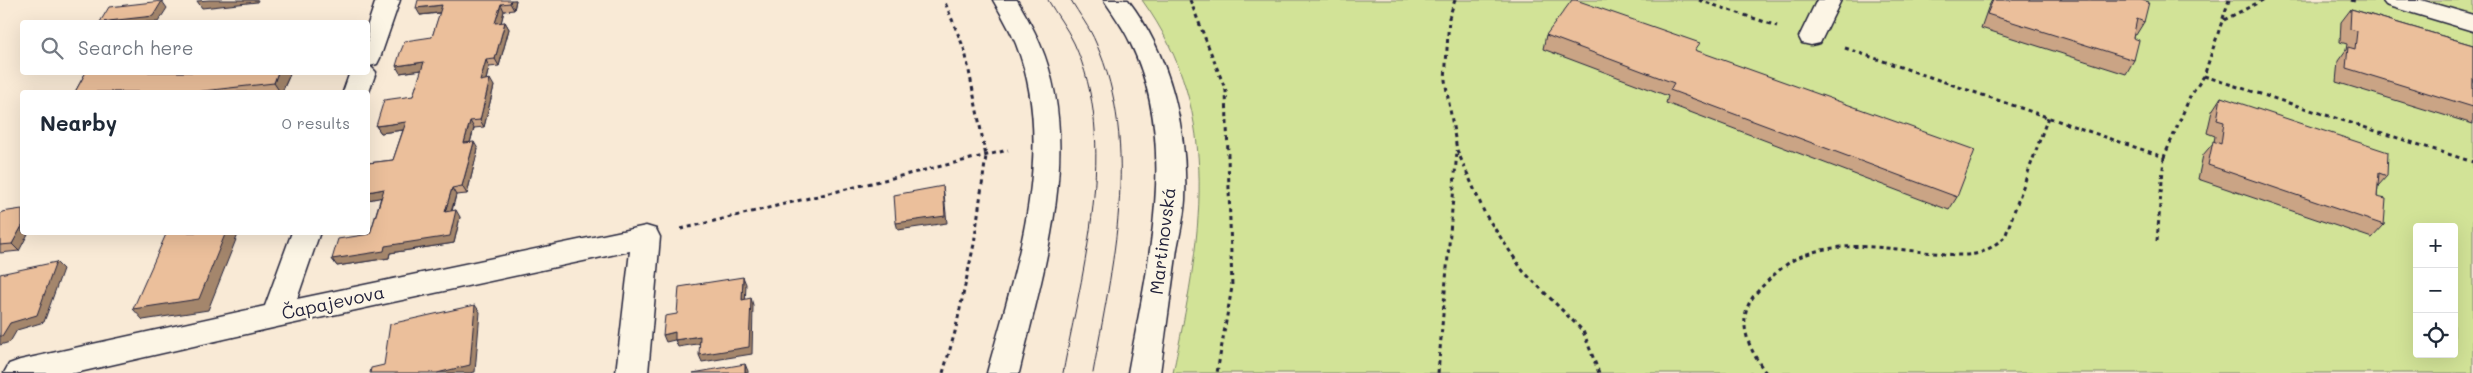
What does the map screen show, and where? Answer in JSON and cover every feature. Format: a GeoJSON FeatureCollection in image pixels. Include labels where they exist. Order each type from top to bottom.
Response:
{"type":"FeatureCollection","features":[{"type":"Feature","properties":{"kind":"street"},"geometry":{"type":"LineString","coordinates":[[370,52],[388,0]]}},
{"type":"Feature","properties":{"kind":"street"},"geometry":{"type":"LineString","coordinates":[[1002,373],[1041,218],[1046,178],[1047,140],[1040,76],[1018,19],[1005,0]]}},
{"type":"Feature","properties":{"kind":"street","name":"Martinovská"},"geometry":{"type":"LineString","coordinates":[[1116,0],[1142,38],[1156,79],[1167,125],[1170,159],[1171,195],[1144,373]]}},
{"type":"Feature","properties":{"kind":"street"},"geometry":{"type":"LineString","coordinates":[[1811,37],[1830,0]]}},
{"type":"Feature","properties":{"kind":"street"},"geometry":{"type":"LineString","coordinates":[[2394,0],[2473,23]]}},
{"type":"Feature","properties":{"kind":"street"},"geometry":{"type":"LineString","coordinates":[[357,90],[361,75]]}},
{"type":"Feature","properties":{"kind":"street"},"geometry":{"type":"LineString","coordinates":[[277,315],[305,235]]}},
{"type":"Feature","properties":{"kind":"street"},"geometry":{"type":"LineString","coordinates":[[632,373],[646,237]]}},
{"type":"Feature","properties":{"kind":"street","name":"Čapajevova"},"geometry":{"type":"LineString","coordinates":[[20,373],[87,365],[277,315],[646,237]]}},
{"type":"Feature","properties":{"kind":"path"},"geometry":{"type":"LineString","coordinates":[[943,373],[955,332],[974,244],[986,156],[965,50],[944,0]]}},
{"type":"Feature","properties":{"kind":"path"},"geometry":{"type":"LineString","coordinates":[[1190,0],[1226,91],[1232,287],[1217,373]]}},
{"type":"Feature","properties":{"kind":"path"},"geometry":{"type":"LineString","coordinates":[[1455,0],[1448,18],[1445,80],[1457,150],[1485,214],[1523,271],[1584,331],[1599,373]]}},
{"type":"Feature","properties":{"kind":"path"},"geometry":{"type":"LineString","coordinates":[[1699,0],[2164,157]]}},
{"type":"Feature","properties":{"kind":"path"},"geometry":{"type":"LineString","coordinates":[[2157,241],[2164,157],[2190,97],[2204,76],[2229,0]]}},
{"type":"Feature","properties":{"kind":"path"},"geometry":{"type":"LineString","coordinates":[[2224,20],[2263,0]]}},
{"type":"Feature","properties":{"kind":"path"},"geometry":{"type":"LineString","coordinates":[[2204,76],[2473,162]]}},
{"type":"Feature","properties":{"kind":"path"},"geometry":{"type":"LineString","coordinates":[[1766,373],[1751,352],[1745,335],[1744,322],[1746,310],[1752,297],[1776,270],[1811,252],[1843,247],[1970,256],[1993,247],[2005,237],[2048,117]]}},
{"type":"Feature","properties":{"kind":"path"},"geometry":{"type":"LineString","coordinates":[[646,237],[1047,140]]}},
{"type":"Feature","properties":{"kind":"path"},"geometry":{"type":"LineString","coordinates":[[1438,373],[1457,150]]}},
{"type":"Feature","properties":{"kind":"green space"},"geometry":{"type":"Polygon","coordinates":[[[1142,0],[2473,0],[2473,373],[1173,373],[1191,276],[1197,228],[1199,181],[1196,135],[1186,89],[1169,44],[1142,0]]]}},
{"type":"Feature","properties":{"kind":"building"},"geometry":{"type":"Polygon","coordinates":[[[418,0],[511,0],[510,3],[501,4],[495,23],[505,22],[495,59],[486,60],[480,81],[490,79],[480,120],[470,121],[464,143],[474,142],[462,186],[452,188],[445,212],[456,210],[450,236],[385,246],[384,251],[332,259],[338,239],[370,235],[384,189],[370,192],[370,163],[393,160],[406,122],[376,126],[384,100],[413,96],[424,62],[396,66],[400,53],[405,41],[432,37],[442,5],[416,8],[418,0]]]}},
{"type":"Feature","properties":{"kind":"building"},"geometry":{"type":"Polygon","coordinates":[[[1572,0],[1700,43],[1695,50],[1975,150],[1957,197],[1670,90],[1674,83],[1546,35],[1572,0]]]}},
{"type":"Feature","properties":{"kind":"building"},"geometry":{"type":"Polygon","coordinates":[[[1993,0],[2141,0],[2149,2],[2144,22],[2137,19],[2133,38],[2139,40],[2134,60],[1987,14],[1993,0]]]}},
{"type":"Feature","properties":{"kind":"building"},"geometry":{"type":"Polygon","coordinates":[[[162,1],[153,16],[101,20],[109,7],[162,1]]]}},
{"type":"Feature","properties":{"kind":"building"},"geometry":{"type":"Polygon","coordinates":[[[2351,9],[2473,45],[2473,107],[2346,68],[2348,47],[2355,49],[2357,31],[2350,29],[2351,9]]]}},
{"type":"Feature","properties":{"kind":"building"},"geometry":{"type":"Polygon","coordinates":[[[84,75],[277,75],[274,83],[212,90],[76,90],[84,75]]]}},
{"type":"Feature","properties":{"kind":"building"},"geometry":{"type":"Polygon","coordinates":[[[2221,97],[2388,152],[2387,176],[2379,173],[2377,197],[2386,199],[2384,225],[2208,165],[2213,141],[2221,144],[2224,122],[2217,120],[2221,97]]]}},
{"type":"Feature","properties":{"kind":"building"},"geometry":{"type":"Polygon","coordinates":[[[943,186],[945,216],[896,223],[894,195],[943,186]]]}},
{"type":"Feature","properties":{"kind":"building"},"geometry":{"type":"Polygon","coordinates":[[[20,209],[20,230],[12,244],[0,245],[0,215],[2,212],[20,209]]]}},
{"type":"Feature","properties":{"kind":"building"},"geometry":{"type":"Polygon","coordinates":[[[166,235],[225,235],[199,299],[133,309],[166,235]]]}},
{"type":"Feature","properties":{"kind":"building"},"geometry":{"type":"Polygon","coordinates":[[[56,262],[37,315],[10,323],[2,336],[0,336],[0,274],[56,262]]]}},
{"type":"Feature","properties":{"kind":"building"},"geometry":{"type":"Polygon","coordinates":[[[743,277],[742,300],[751,298],[749,347],[699,355],[700,336],[675,340],[675,332],[663,335],[665,316],[677,314],[679,287],[743,277]]]}},
{"type":"Feature","properties":{"kind":"building"},"geometry":{"type":"Polygon","coordinates":[[[475,305],[470,365],[437,373],[370,373],[371,368],[384,365],[390,324],[475,305]]]}},
{"type":"Feature","properties":{"kind":"building"},"geometry":{"type":"Polygon","coordinates":[[[745,364],[745,373],[693,373],[745,364]]]}},
{"type":"Feature","properties":{"kind":"tram line"},"geometry":{"type":"LineString","coordinates":[[1048,0],[1074,43],[1088,82],[1094,122],[1096,164],[1087,250],[1063,373]]}},
{"type":"Feature","properties":{"kind":"tram line"},"geometry":{"type":"LineString","coordinates":[[1071,0],[1094,37],[1110,83],[1118,123],[1119,207],[1108,291],[1093,373]]}}]}
